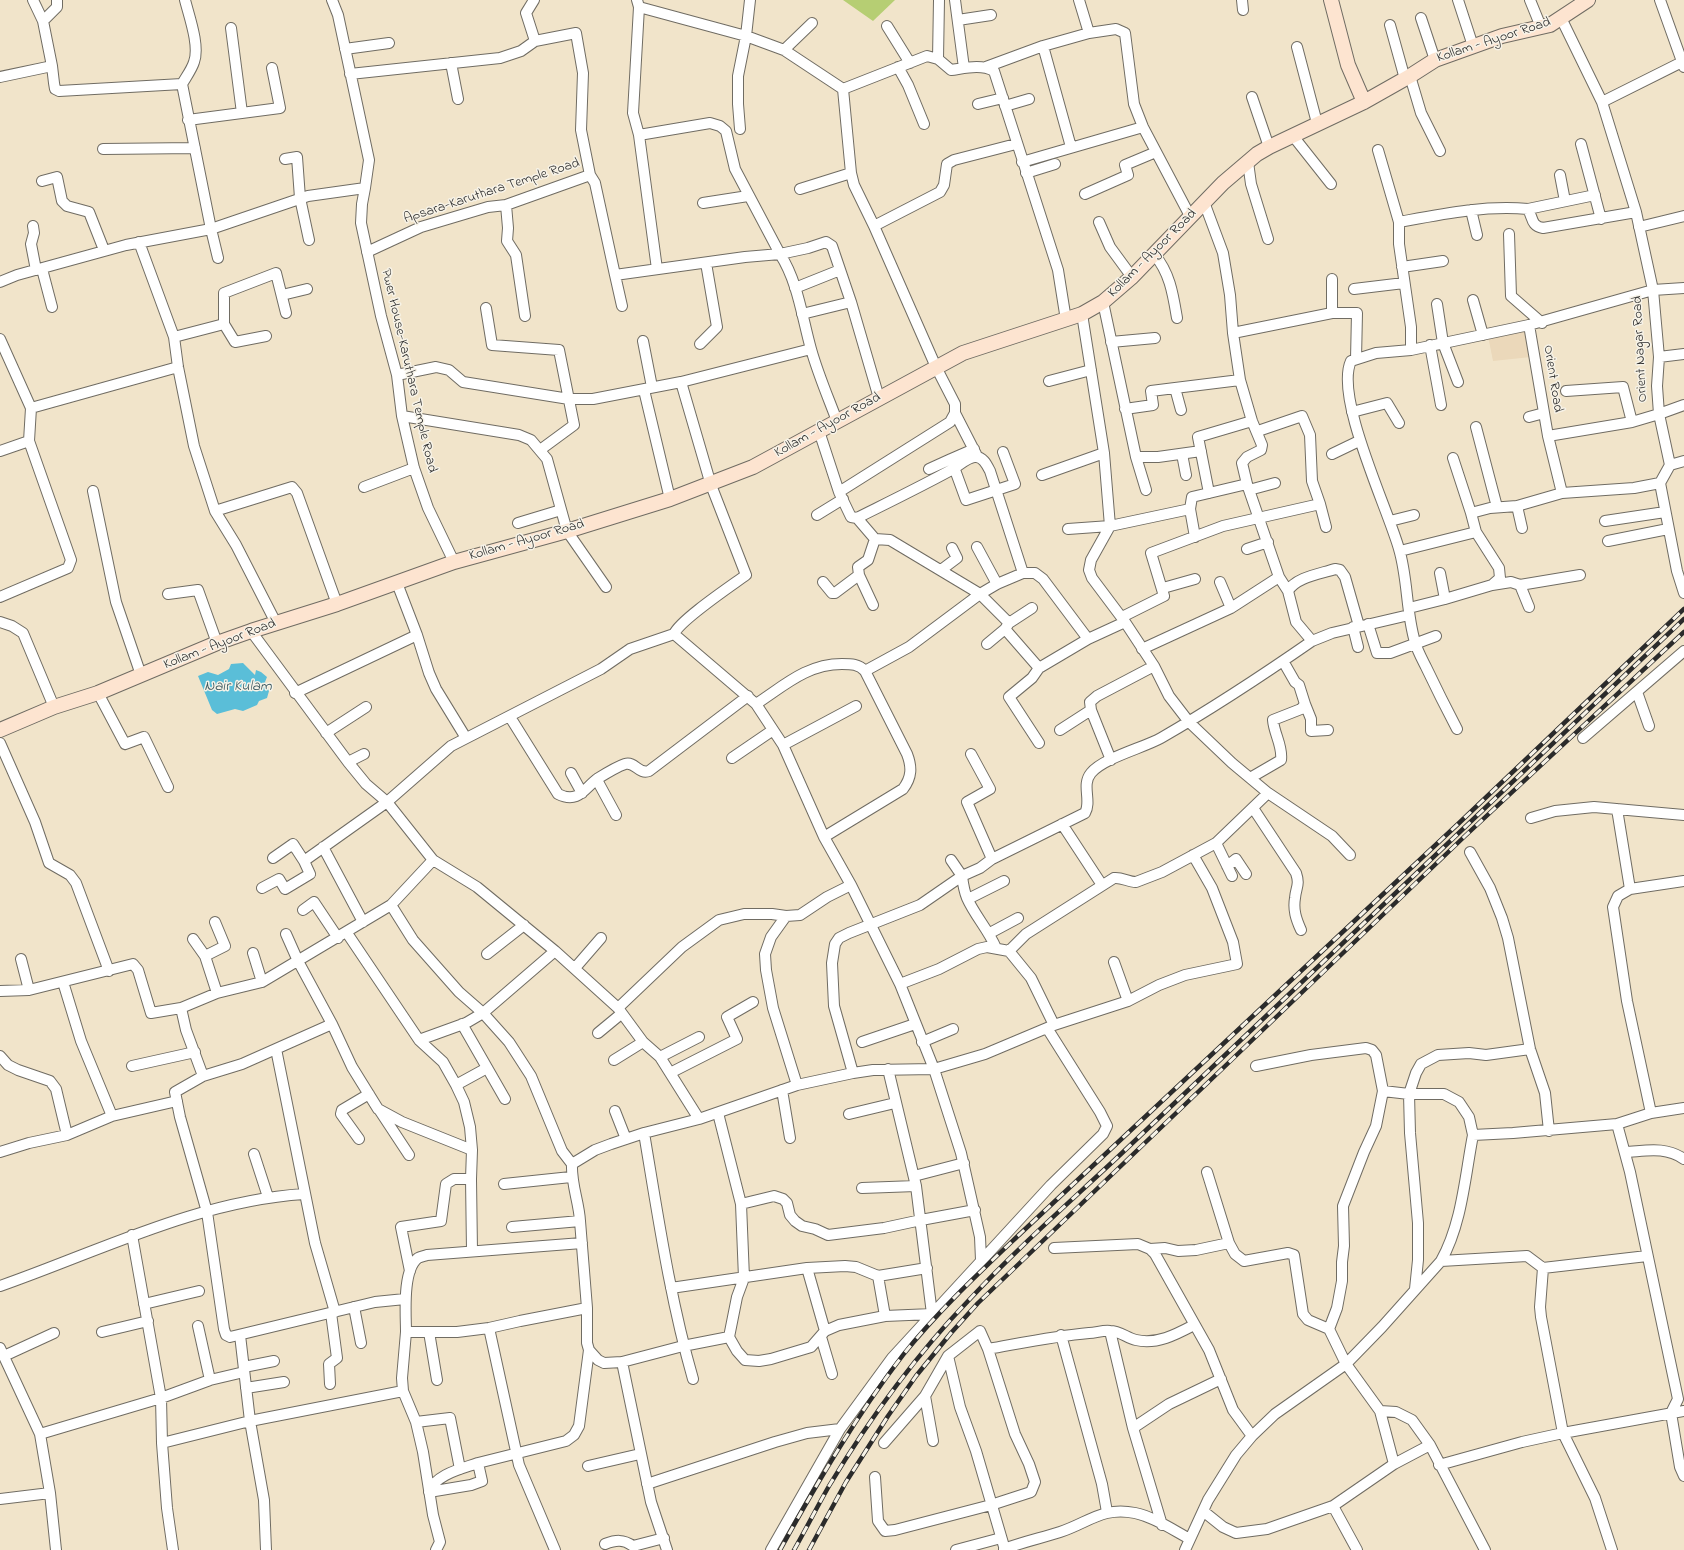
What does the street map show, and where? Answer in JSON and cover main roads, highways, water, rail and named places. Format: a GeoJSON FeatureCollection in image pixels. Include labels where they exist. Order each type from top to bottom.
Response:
{"type":"FeatureCollection","features":[{"type":"Feature","properties":{"kind":"main road"},"geometry":{"type":"LineString","coordinates":[[1331,0],[1348,65],[1364,102]]}},
{"type":"Feature","properties":{"kind":"main road","name":"Kollam - Ayoor Road"},"geometry":{"type":"LineString","coordinates":[[0,730],[54,707],[98,693],[217,643],[251,631],[337,604],[454,562],[670,499],[711,485],[753,467],[963,353],[1066,320],[1082,314],[1103,302],[1132,278],[1223,183],[1269,146],[1364,102],[1408,78],[1435,60],[1502,36],[1550,25],[1588,0]]}},
{"type":"Feature","properties":{"kind":"water","name":"Nair Kulam"},"geometry":{"type":"Polygon","coordinates":[[[243,663],[255,675],[256,670],[267,677],[265,682],[269,691],[267,698],[259,701],[257,705],[243,711],[235,709],[217,714],[212,710],[198,676],[208,672],[218,675],[229,669],[231,664],[243,663]]]}},
{"type":"Feature","properties":{"kind":"railway"},"geometry":{"type":"LineString","coordinates":[[780,1550],[823,1475],[869,1402],[903,1355],[945,1308],[1021,1233],[1458,824],[1684,609]]}},
{"type":"Feature","properties":{"kind":"railway"},"geometry":{"type":"LineString","coordinates":[[794,1550],[829,1486],[876,1413],[930,1343],[987,1281],[1025,1243],[1122,1153],[1684,619]]}},
{"type":"Feature","properties":{"kind":"railway"},"geometry":{"type":"LineString","coordinates":[[809,1550],[846,1482],[888,1416],[916,1376],[978,1303],[1465,836],[1684,632]]}}]}
